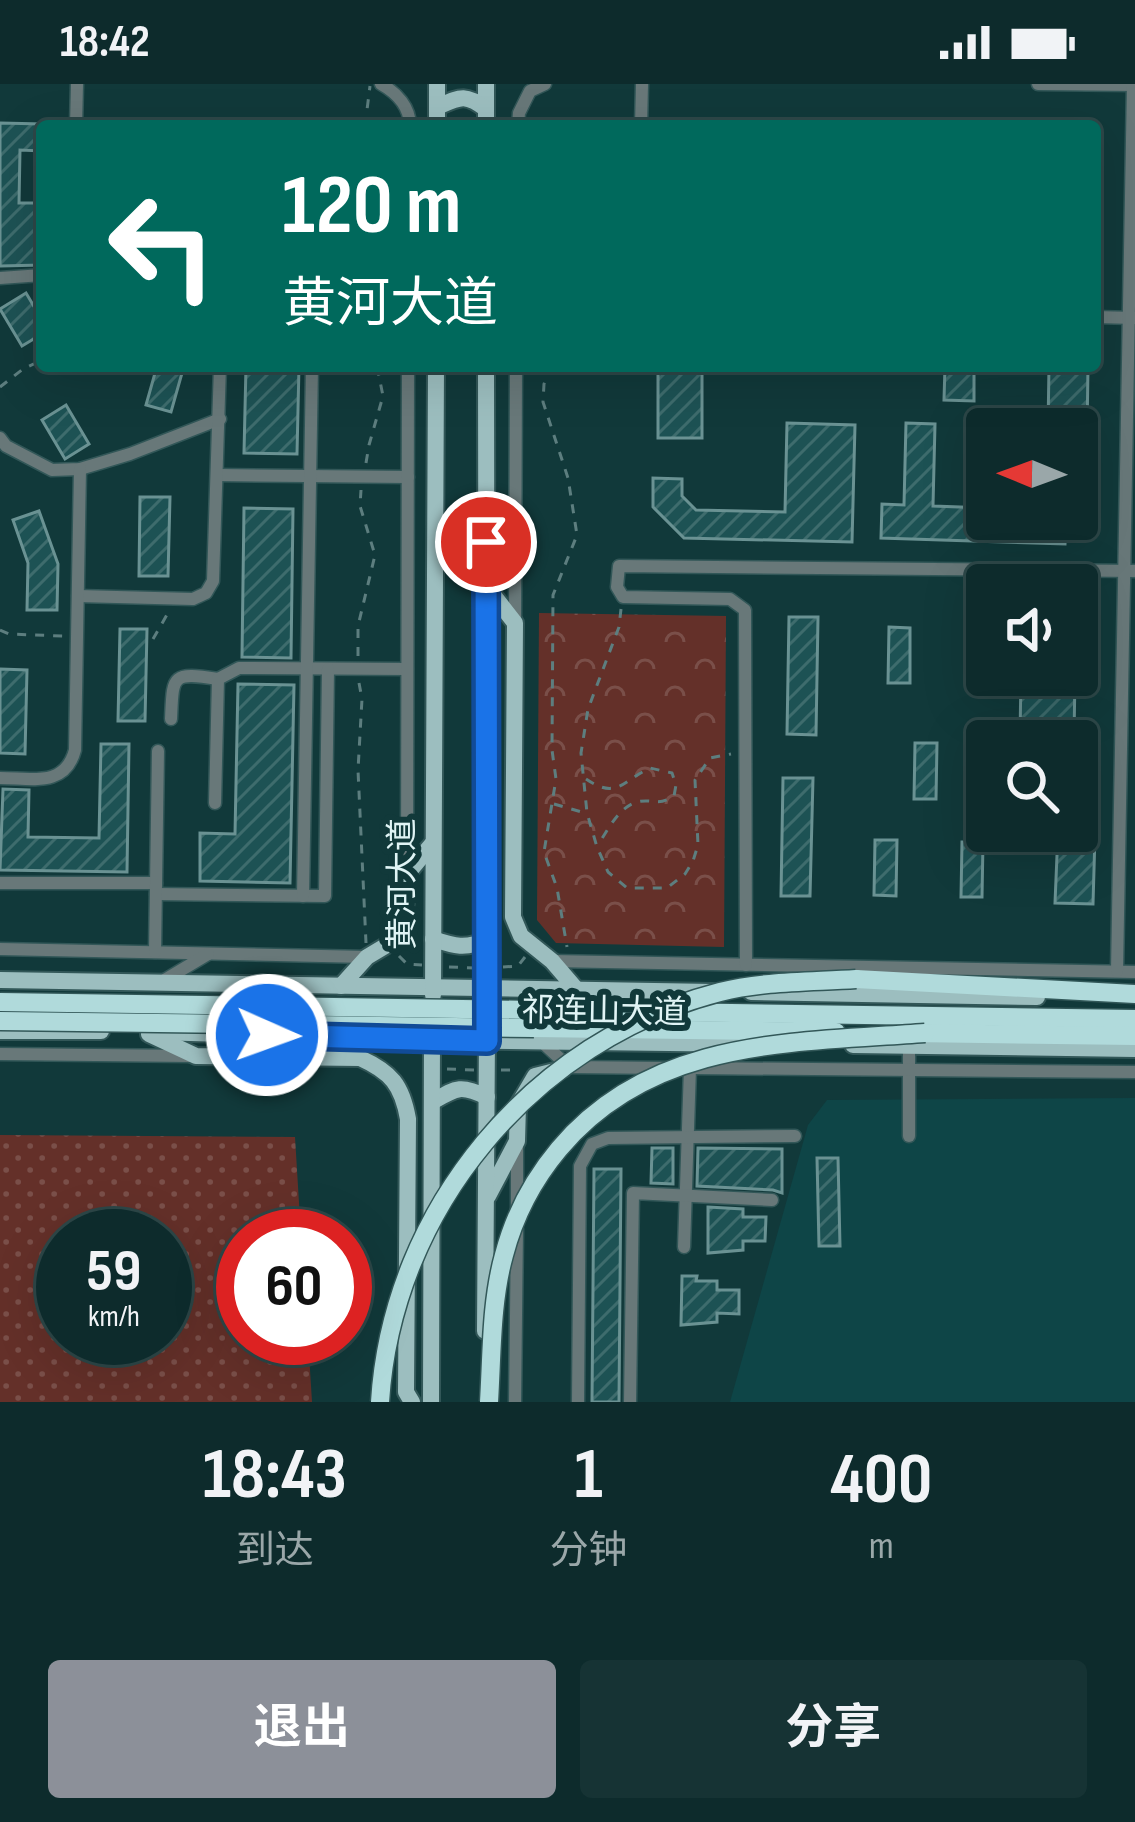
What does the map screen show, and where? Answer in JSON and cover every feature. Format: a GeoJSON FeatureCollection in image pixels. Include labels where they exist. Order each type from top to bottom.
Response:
{"type":"FeatureCollection","features":[{"type":"Feature","properties":{"kind":"highway"},"geometry":{"type":"LineString","coordinates":[[380,1402],[397,1304],[443,1199],[476,1151],[515,1108],[558,1070],[612,1035],[670,1008],[743,987],[856,979],[1135,996]]}},
{"type":"Feature","properties":{"kind":"highway"},"geometry":{"type":"LineString","coordinates":[[0,1002],[1135,1018]]}},
{"type":"Feature","properties":{"kind":"highway"},"geometry":{"type":"LineString","coordinates":[[0,1021],[1135,1036]]}},
{"type":"Feature","properties":{"kind":"highway"},"geometry":{"type":"LineString","coordinates":[[487,1402],[496,1296],[511,1232],[554,1155],[601,1108],[658,1074],[721,1054],[925,1034]]}},
{"type":"Feature","properties":{"kind":"main road"},"geometry":{"type":"LineString","coordinates":[[437,84],[437,116]]}},
{"type":"Feature","properties":{"kind":"main road"},"geometry":{"type":"LineString","coordinates":[[486,84],[486,117]]}},
{"type":"Feature","properties":{"kind":"main road"},"geometry":{"type":"LineString","coordinates":[[437,116],[460,98],[472,99],[486,117]]}},
{"type":"Feature","properties":{"kind":"main road","name":"黄河大道"},"geometry":{"type":"LineString","coordinates":[[431,1402],[436,372]]}},
{"type":"Feature","properties":{"kind":"main road"},"geometry":{"type":"LineString","coordinates":[[486,372],[487,1402]]}},
{"type":"Feature","properties":{"kind":"main road"},"geometry":{"type":"LineString","coordinates":[[486,586],[514,623],[513,917],[521,936],[560,961],[576,989]]}},
{"type":"Feature","properties":{"kind":"main road"},"geometry":{"type":"LineString","coordinates":[[340,986],[401,928],[407,874],[434,842]]}},
{"type":"Feature","properties":{"kind":"main road"},"geometry":{"type":"LineString","coordinates":[[487,885],[514,848]]}},
{"type":"Feature","properties":{"kind":"main road"},"geometry":{"type":"LineString","coordinates":[[433,939],[471,947],[487,939]]}},
{"type":"Feature","properties":{"kind":"main road","name":"祁连山大道"},"geometry":{"type":"LineString","coordinates":[[0,980],[1135,996]]}},
{"type":"Feature","properties":{"kind":"main road","name":"祁连山大道"},"geometry":{"type":"LineString","coordinates":[[0,1031],[1135,1049]]}},
{"type":"Feature","properties":{"kind":"main road"},"geometry":{"type":"LineString","coordinates":[[143,1031],[196,1056],[360,1058],[379,1066],[394,1080],[408,1119],[408,1399]]}},
{"type":"Feature","properties":{"kind":"main road"},"geometry":{"type":"LineString","coordinates":[[486,1200],[517,1141],[518,1105],[535,1076],[569,1067]]}},
{"type":"Feature","properties":{"kind":"main road"},"geometry":{"type":"LineString","coordinates":[[432,1102],[457,1088],[487,1096]]}},
{"type":"Feature","properties":{"kind":"main road"},"geometry":{"type":"LineString","coordinates":[[406,1184],[432,1129]]}},
{"type":"Feature","properties":{"kind":"street"},"geometry":{"type":"LineString","coordinates":[[76,84],[76,120]]}},
{"type":"Feature","properties":{"kind":"street"},"geometry":{"type":"LineString","coordinates":[[381,84],[394,91],[410,120]]}},
{"type":"Feature","properties":{"kind":"street"},"geometry":{"type":"LineString","coordinates":[[518,120],[530,91],[545,84]]}},
{"type":"Feature","properties":{"kind":"street"},"geometry":{"type":"LineString","coordinates":[[641,120],[642,84]]}},
{"type":"Feature","properties":{"kind":"street"},"geometry":{"type":"LineString","coordinates":[[1038,84],[1134,85],[1130,571],[1117,971]]}},
{"type":"Feature","properties":{"kind":"street"},"geometry":{"type":"LineString","coordinates":[[0,278],[36,275]]}},
{"type":"Feature","properties":{"kind":"street"},"geometry":{"type":"LineString","coordinates":[[1101,317],[1132,318]]}},
{"type":"Feature","properties":{"kind":"street"},"geometry":{"type":"LineString","coordinates":[[78,596],[193,599],[206,593],[214,581],[220,372]]}},
{"type":"Feature","properties":{"kind":"street"},"geometry":{"type":"LineString","coordinates":[[303,896],[311,372]]}},
{"type":"Feature","properties":{"kind":"street"},"geometry":{"type":"LineString","coordinates":[[407,874],[408,372]]}},
{"type":"Feature","properties":{"kind":"street"},"geometry":{"type":"LineString","coordinates":[[514,623],[516,372]]}},
{"type":"Feature","properties":{"kind":"street"},"geometry":{"type":"LineString","coordinates":[[0,439],[52,470],[80,469],[220,419]]}},
{"type":"Feature","properties":{"kind":"street"},"geometry":{"type":"LineString","coordinates":[[0,778],[54,778],[65,772],[75,751],[80,469]]}},
{"type":"Feature","properties":{"kind":"street"},"geometry":{"type":"LineString","coordinates":[[218,475],[408,477]]}},
{"type":"Feature","properties":{"kind":"street"},"geometry":{"type":"LineString","coordinates":[[746,964],[745,610],[730,599],[622,597],[617,587],[619,566],[1130,571]]}},
{"type":"Feature","properties":{"kind":"street"},"geometry":{"type":"LineString","coordinates":[[171,719],[172,685],[182,676],[218,679],[239,668],[407,669]]}},
{"type":"Feature","properties":{"kind":"street"},"geometry":{"type":"LineString","coordinates":[[0,884],[325,896],[328,668]]}},
{"type":"Feature","properties":{"kind":"street"},"geometry":{"type":"LineString","coordinates":[[214,803],[218,679]]}},
{"type":"Feature","properties":{"kind":"street"},"geometry":{"type":"LineString","coordinates":[[155,952],[158,751]]}},
{"type":"Feature","properties":{"kind":"street"},"geometry":{"type":"LineString","coordinates":[[0,949],[367,957]]}},
{"type":"Feature","properties":{"kind":"street"},"geometry":{"type":"LineString","coordinates":[[159,983],[208,954]]}},
{"type":"Feature","properties":{"kind":"street"},"geometry":{"type":"LineString","coordinates":[[560,961],[1135,972]]}},
{"type":"Feature","properties":{"kind":"street"},"geometry":{"type":"LineString","coordinates":[[541,1041],[569,1067],[1135,1072]]}},
{"type":"Feature","properties":{"kind":"street"},"geometry":{"type":"LineString","coordinates":[[909,1046],[909,1136]]}},
{"type":"Feature","properties":{"kind":"street"},"geometry":{"type":"LineString","coordinates":[[0,1054],[196,1056]]}},
{"type":"Feature","properties":{"kind":"street"},"geometry":{"type":"LineString","coordinates":[[684,1247],[689,1068]]}},
{"type":"Feature","properties":{"kind":"street"},"geometry":{"type":"LineString","coordinates":[[578,1402],[580,1166],[592,1144],[599,1140],[795,1136]]}},
{"type":"Feature","properties":{"kind":"street"},"geometry":{"type":"LineString","coordinates":[[515,1402],[517,1141]]}},
{"type":"Feature","properties":{"kind":"street"},"geometry":{"type":"LineString","coordinates":[[630,1402],[633,1193],[772,1200]]}},
{"type":"Feature","properties":{"kind":"path"},"geometry":{"type":"LineString","coordinates":[[366,120],[370,84]]}},
{"type":"Feature","properties":{"kind":"path"},"geometry":{"type":"LineString","coordinates":[[0,387],[36,363]]}},
{"type":"Feature","properties":{"kind":"path"},"geometry":{"type":"LineString","coordinates":[[549,372],[543,402],[568,478],[577,535],[553,595],[556,778],[544,852],[557,888],[560,961]]}},
{"type":"Feature","properties":{"kind":"path"},"geometry":{"type":"LineString","coordinates":[[622,597],[620,627],[589,709],[581,753],[586,813],[608,872],[627,888],[667,888],[685,874],[698,845],[695,780],[710,758],[745,753]]}},
{"type":"Feature","properties":{"kind":"path"},"geometry":{"type":"LineString","coordinates":[[153,639],[182,599]]}},
{"type":"Feature","properties":{"kind":"path"},"geometry":{"type":"LineString","coordinates":[[0,631],[77,637]]}},
{"type":"Feature","properties":{"kind":"path"},"geometry":{"type":"LineString","coordinates":[[583,777],[608,790],[617,789],[650,768],[672,773],[676,784],[674,796],[662,803],[631,805],[613,820],[597,847]]}},
{"type":"Feature","properties":{"kind":"path"},"geometry":{"type":"LineString","coordinates":[[552,804],[586,813]]}},
{"type":"Feature","properties":{"kind":"path"},"geometry":{"type":"LineString","coordinates":[[388,945],[407,964],[487,968],[518,966],[533,946]]}},
{"type":"Feature","properties":{"kind":"path"},"geometry":{"type":"LineString","coordinates":[[432,1069],[518,1070]]}},
{"type":"Feature","properties":{"kind":"shaded area"},"geometry":{"type":"Polygon","coordinates":[[[1135,1098],[1135,1402],[730,1402],[808,1125],[827,1100],[1135,1098]]]}},
{"type":"Feature","properties":{"kind":"green space"},"geometry":{"type":"Polygon","coordinates":[[[539,613],[726,616],[724,947],[556,943],[537,920],[539,613]]]}},
{"type":"Feature","properties":{"kind":"green space"},"geometry":{"type":"Polygon","coordinates":[[[0,1135],[295,1137],[299,1209],[216,1209],[216,1365],[310,1365],[312,1402],[0,1402],[0,1135]]]}},
{"type":"Feature","properties":{"kind":"building"},"geometry":{"type":"Polygon","coordinates":[[[0,123],[36,124],[36,151],[20,150],[19,203],[36,203],[36,265],[0,266],[0,123]]]}},
{"type":"Feature","properties":{"kind":"building"},"geometry":{"type":"Polygon","coordinates":[[[26,293],[36,310],[36,338],[22,346],[0,309],[26,293]]]}},
{"type":"Feature","properties":{"kind":"building"},"geometry":{"type":"Polygon","coordinates":[[[155,372],[182,372],[171,412],[146,405],[155,372]]]}},
{"type":"Feature","properties":{"kind":"building"},"geometry":{"type":"Polygon","coordinates":[[[246,372],[299,372],[297,454],[244,453],[246,372]]]}},
{"type":"Feature","properties":{"kind":"building"},"geometry":{"type":"Polygon","coordinates":[[[658,372],[702,372],[702,438],[658,438],[658,372]]]}},
{"type":"Feature","properties":{"kind":"building"},"geometry":{"type":"Polygon","coordinates":[[[945,372],[974,372],[974,401],[944,400],[945,372]]]}},
{"type":"Feature","properties":{"kind":"building"},"geometry":{"type":"Polygon","coordinates":[[[1049,372],[1088,372],[1087,408],[1048,408],[1049,372]]]}},
{"type":"Feature","properties":{"kind":"building"},"geometry":{"type":"Polygon","coordinates":[[[66,405],[89,444],[65,459],[42,420],[66,405]]]}},
{"type":"Feature","properties":{"kind":"building"},"geometry":{"type":"Polygon","coordinates":[[[787,423],[855,425],[852,542],[684,538],[653,507],[653,478],[682,479],[682,496],[696,510],[785,512],[787,423]]]}},
{"type":"Feature","properties":{"kind":"building"},"geometry":{"type":"Polygon","coordinates":[[[906,423],[935,424],[933,506],[966,507],[966,540],[1065,540],[1065,544],[881,538],[882,504],[904,505],[906,423]]]}},
{"type":"Feature","properties":{"kind":"building"},"geometry":{"type":"Polygon","coordinates":[[[140,497],[170,497],[168,576],[139,576],[140,497]]]}},
{"type":"Feature","properties":{"kind":"building"},"geometry":{"type":"Polygon","coordinates":[[[244,508],[293,509],[291,658],[242,657],[244,508]]]}},
{"type":"Feature","properties":{"kind":"building"},"geometry":{"type":"Polygon","coordinates":[[[39,511],[58,564],[57,610],[27,610],[28,563],[13,520],[39,511]]]}},
{"type":"Feature","properties":{"kind":"building"},"geometry":{"type":"Polygon","coordinates":[[[789,617],[818,617],[816,735],[787,734],[789,617]]]}},
{"type":"Feature","properties":{"kind":"building"},"geometry":{"type":"Polygon","coordinates":[[[889,627],[910,628],[910,683],[888,683],[889,627]]]}},
{"type":"Feature","properties":{"kind":"building"},"geometry":{"type":"Polygon","coordinates":[[[120,629],[147,629],[145,721],[118,721],[120,629]]]}},
{"type":"Feature","properties":{"kind":"building"},"geometry":{"type":"Polygon","coordinates":[[[0,669],[27,670],[25,754],[0,753],[0,669]]]}},
{"type":"Feature","properties":{"kind":"building"},"geometry":{"type":"Polygon","coordinates":[[[238,684],[294,685],[290,883],[200,881],[200,833],[235,834],[238,684]]]}},
{"type":"Feature","properties":{"kind":"building"},"geometry":{"type":"Polygon","coordinates":[[[1021,696],[1075,696],[1074,720],[1020,720],[1021,696]]]}},
{"type":"Feature","properties":{"kind":"building"},"geometry":{"type":"Polygon","coordinates":[[[915,743],[937,743],[936,799],[914,799],[915,743]]]}},
{"type":"Feature","properties":{"kind":"building"},"geometry":{"type":"Polygon","coordinates":[[[101,744],[129,744],[127,872],[0,870],[3,789],[29,790],[28,837],[99,838],[101,744]]]}},
{"type":"Feature","properties":{"kind":"building"},"geometry":{"type":"Polygon","coordinates":[[[783,778],[813,778],[810,896],[781,896],[783,778]]]}},
{"type":"Feature","properties":{"kind":"building"},"geometry":{"type":"Polygon","coordinates":[[[875,840],[897,840],[896,896],[874,895],[875,840]]]}},
{"type":"Feature","properties":{"kind":"building"},"geometry":{"type":"Polygon","coordinates":[[[962,842],[966,842],[966,852],[983,852],[982,897],[961,897],[962,842]]]}},
{"type":"Feature","properties":{"kind":"building"},"geometry":{"type":"Polygon","coordinates":[[[1057,852],[1095,852],[1093,904],[1055,903],[1057,852]]]}},
{"type":"Feature","properties":{"kind":"building"},"geometry":{"type":"Polygon","coordinates":[[[652,1148],[673,1148],[673,1184],[651,1183],[652,1148]]]}},
{"type":"Feature","properties":{"kind":"building"},"geometry":{"type":"Polygon","coordinates":[[[698,1148],[782,1149],[782,1193],[697,1186],[698,1148]]]}},
{"type":"Feature","properties":{"kind":"building"},"geometry":{"type":"Polygon","coordinates":[[[817,1158],[838,1158],[840,1246],[819,1246],[817,1158]]]}},
{"type":"Feature","properties":{"kind":"building"},"geometry":{"type":"Polygon","coordinates":[[[594,1169],[621,1169],[619,1402],[592,1402],[594,1169]]]}},
{"type":"Feature","properties":{"kind":"building"},"geometry":{"type":"Polygon","coordinates":[[[708,1207],[743,1209],[743,1217],[766,1217],[765,1241],[743,1241],[743,1250],[708,1253],[708,1207]]]}},
{"type":"Feature","properties":{"kind":"building"},"geometry":{"type":"Polygon","coordinates":[[[682,1276],[717,1281],[717,1290],[739,1290],[739,1314],[717,1313],[717,1322],[681,1325],[682,1276]]]}},
{"type":"Feature","properties":{"kind":"route"},"geometry":{"type":"LineString","coordinates":[[267,1035],[487,1041],[486,542]]}}]}
